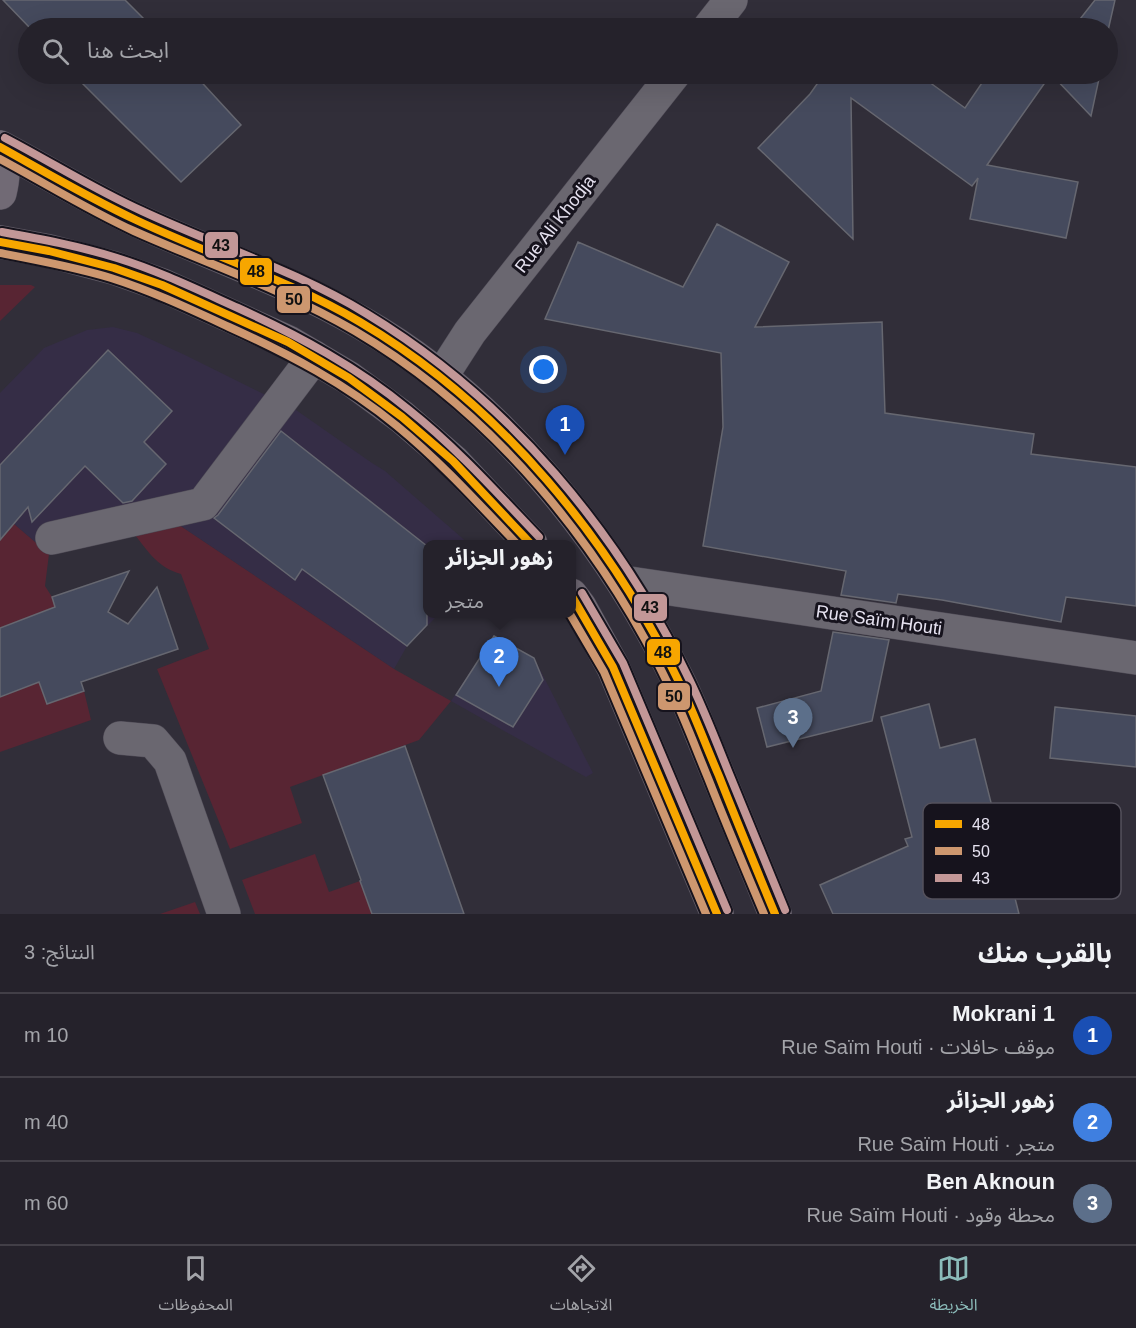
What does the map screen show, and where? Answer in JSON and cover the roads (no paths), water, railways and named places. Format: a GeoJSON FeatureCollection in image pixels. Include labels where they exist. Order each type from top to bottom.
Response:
{"type":"FeatureCollection","features":[{"type":"Feature","properties":{"kind":"main road"},"geometry":{"type":"LineString","coordinates":[[0,147],[93,199],[297,290],[360,322],[413,354],[509,439],[577,517],[623,582],[654,633],[678,679],[775,914]]}},
{"type":"Feature","properties":{"kind":"main road"},"geometry":{"type":"LineString","coordinates":[[0,154],[3,161],[3,178],[0,193]]}},
{"type":"Feature","properties":{"kind":"main road"},"geometry":{"type":"LineString","coordinates":[[0,242],[114,268],[162,285],[288,342],[349,378],[419,432],[453,461],[527,540]]}},
{"type":"Feature","properties":{"kind":"main road"},"geometry":{"type":"LineString","coordinates":[[576,602],[613,667],[716,914]]}},
{"type":"Feature","properties":{"kind":"street"},"geometry":{"type":"LineString","coordinates":[[717,18],[731,0]]}},
{"type":"Feature","properties":{"kind":"street","name":"Rue Ali Khodja"},"geometry":{"type":"LineString","coordinates":[[441,377],[470,332],[666,84]]}},
{"type":"Feature","properties":{"kind":"street"},"geometry":{"type":"LineString","coordinates":[[52,538],[203,504],[314,357]]}},
{"type":"Feature","properties":{"kind":"street","name":"Rue Saïm Houti"},"geometry":{"type":"LineString","coordinates":[[623,582],[1136,658]]}},
{"type":"Feature","properties":{"kind":"street"},"geometry":{"type":"LineString","coordinates":[[120,738],[153,741],[170,761],[224,914]]}},
{"type":"Feature","properties":{"kind":"place","name":"Mokrani 1"},"geometry":{"type":"Point","coordinates":[565,455]}},
{"type":"Feature","properties":{"kind":"place","name":"زهور الجزائر"},"geometry":{"type":"Point","coordinates":[499,687]}},
{"type":"Feature","properties":{"kind":"place","name":"Ben Aknoun"},"geometry":{"type":"Point","coordinates":[793,748]}}]}
